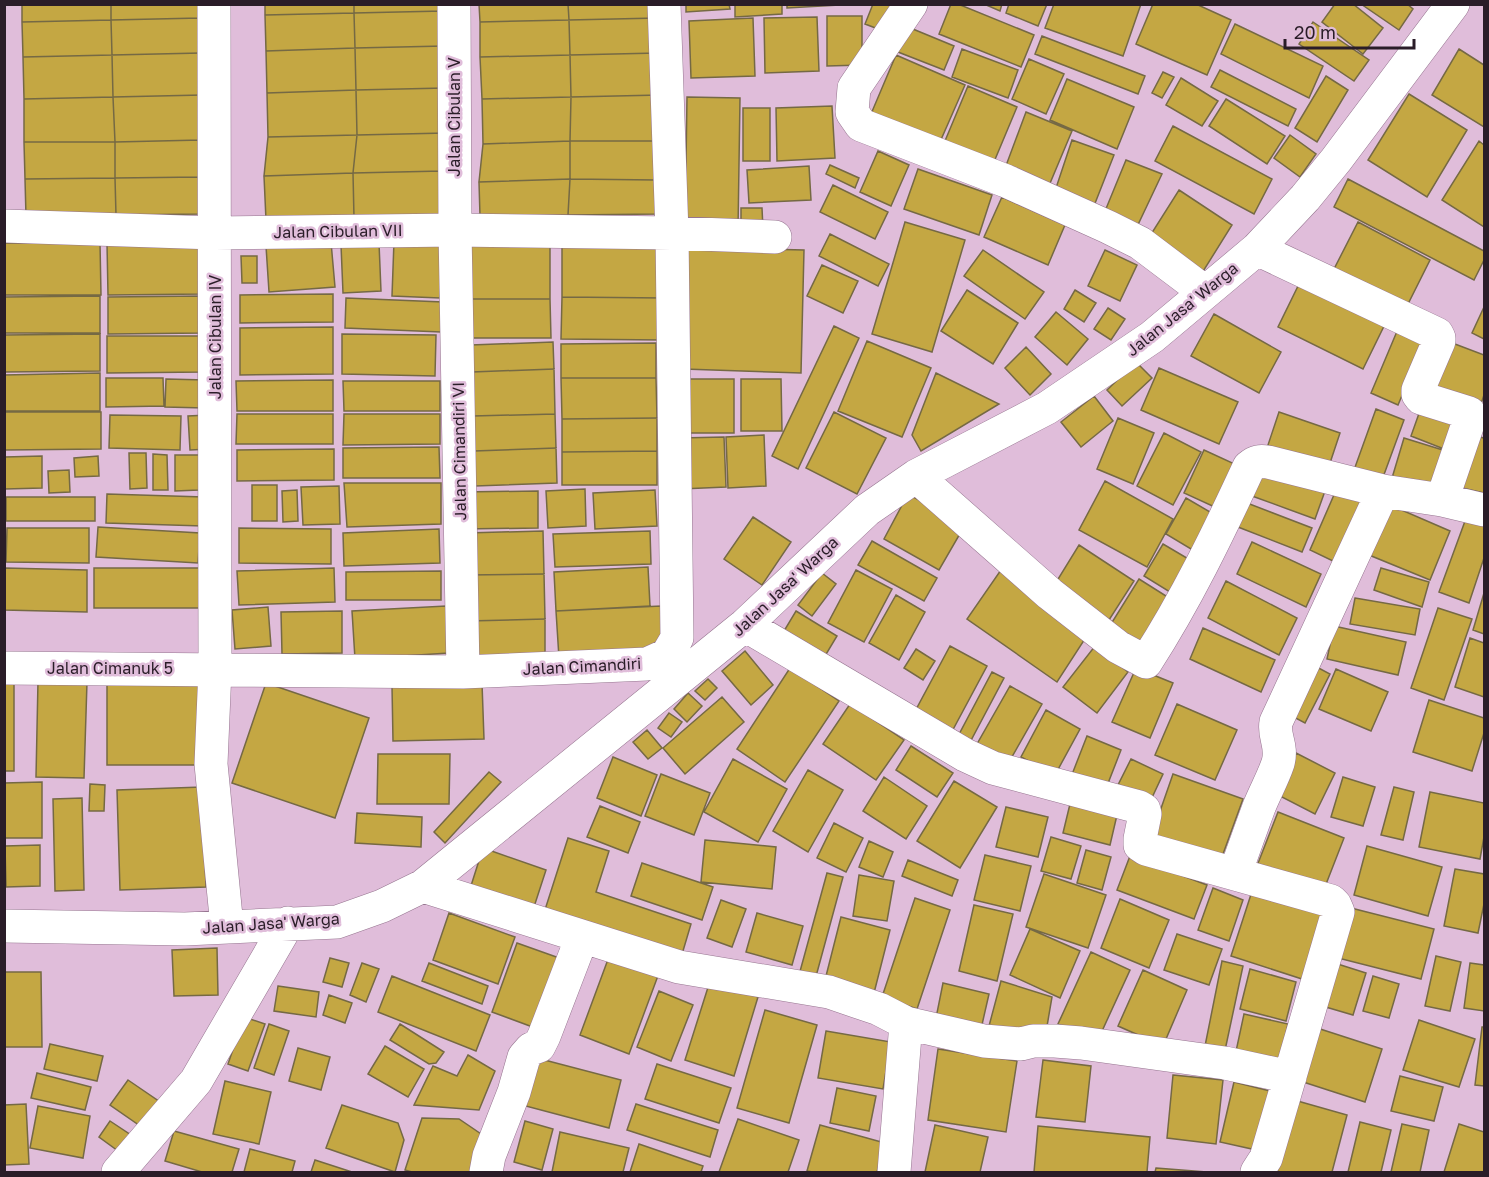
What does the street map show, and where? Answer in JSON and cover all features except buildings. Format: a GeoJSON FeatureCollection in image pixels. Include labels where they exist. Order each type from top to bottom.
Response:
{"type":"FeatureCollection","features":[{"type":"Feature","properties":{"kind":"street","name":"Jalan Cibulan IV"},"geometry":{"type":"LineString","coordinates":[[214,4],[212,764],[227,927]]}},
{"type":"Feature","properties":{"kind":"street","name":"Jalan Cibulan V"},"geometry":{"type":"LineString","coordinates":[[454,4],[455,230]]}},
{"type":"Feature","properties":{"kind":"street","name":"Jalan Cimandiri"},"geometry":{"type":"LineString","coordinates":[[214,669],[463,672],[646,664],[667,655],[677,638],[672,233],[664,4]]}},
{"type":"Feature","properties":{"kind":"street"},"geometry":{"type":"LineString","coordinates":[[911,4],[854,88],[852,112],[861,126],[1006,181],[1108,227],[1140,243],[1205,292]]}},
{"type":"Feature","properties":{"kind":"street","name":"Jalan Jasa' Warga"},"geometry":{"type":"LineString","coordinates":[[4,926],[184,929],[337,921],[382,906],[423,886],[745,625],[867,510],[916,476],[1047,408],[1152,337],[1257,249],[1305,198],[1336,160],[1453,4]]}},
{"type":"Feature","properties":{"kind":"street","name":"Jalan Cibulan VII"},"geometry":{"type":"LineString","coordinates":[[4,226],[215,233],[455,230],[775,237]]}},
{"type":"Feature","properties":{"kind":"street","name":"Jalan Cimandiri VI"},"geometry":{"type":"LineString","coordinates":[[455,230],[463,672]]}},
{"type":"Feature","properties":{"kind":"street"},"geometry":{"type":"LineString","coordinates":[[1257,249],[1437,334],[1439,341],[1418,394],[1421,398],[1469,413],[1470,418],[1442,500]]}},
{"type":"Feature","properties":{"kind":"street"},"geometry":{"type":"LineString","coordinates":[[916,476],[1050,594],[1118,647],[1146,662],[1169,626],[1216,539],[1249,467],[1258,461],[1383,491],[1442,500],[1485,510]]}},
{"type":"Feature","properties":{"kind":"street"},"geometry":{"type":"LineString","coordinates":[[1235,874],[1259,807],[1278,763],[1280,750],[1275,730],[1276,722],[1383,491]]}},
{"type":"Feature","properties":{"kind":"street"},"geometry":{"type":"LineString","coordinates":[[745,625],[984,764],[1144,810],[1140,845],[1146,849],[1331,901],[1335,905],[1338,912],[1290,1077],[1266,1158],[1257,1173]]}},
{"type":"Feature","properties":{"kind":"street","name":"Jalan Cimanuk 5"},"geometry":{"type":"LineString","coordinates":[[4,668],[214,669]]}},
{"type":"Feature","properties":{"kind":"street"},"geometry":{"type":"LineString","coordinates":[[423,886],[680,967],[829,992],[879,1009],[906,1023],[984,1041],[1022,1044],[1033,1041],[1072,1042],[1225,1063],[1290,1077]]}},
{"type":"Feature","properties":{"kind":"street"},"geometry":{"type":"LineString","coordinates":[[118,1173],[196,1081],[288,923]]}},
{"type":"Feature","properties":{"kind":"street"},"geometry":{"type":"LineString","coordinates":[[486,1173],[489,1156],[514,1092],[524,1057],[531,1049],[539,1046],[544,1036],[582,936]]}},
{"type":"Feature","properties":{"kind":"street"},"geometry":{"type":"LineString","coordinates":[[894,1173],[906,1023]]}}]}
